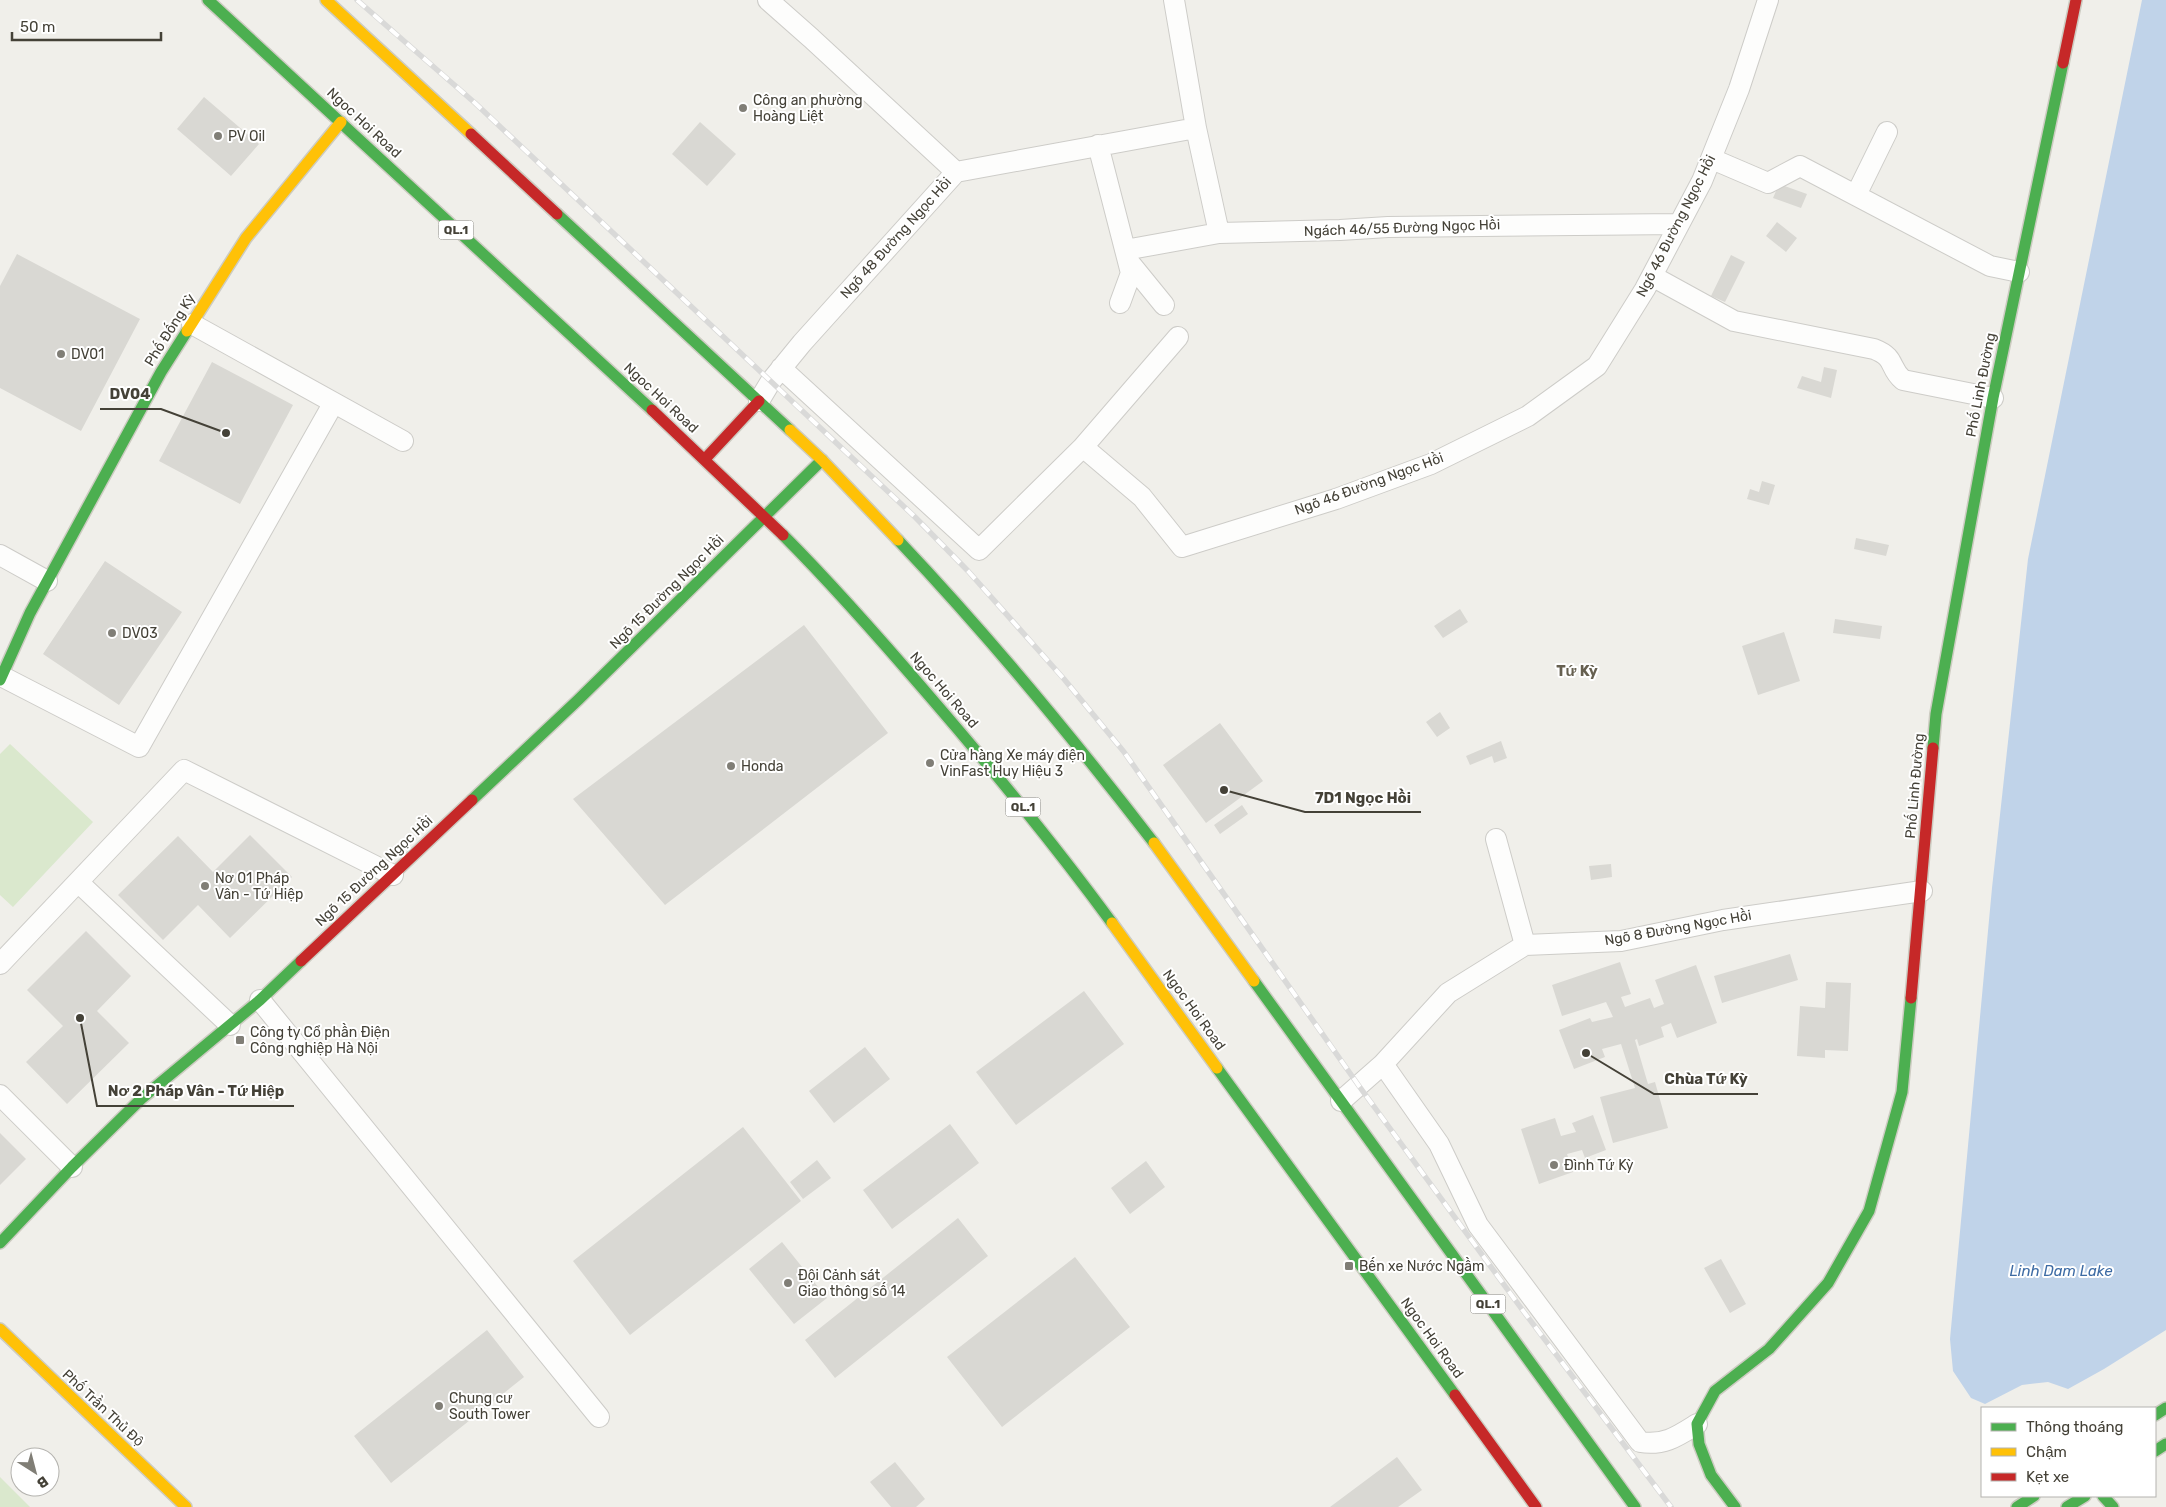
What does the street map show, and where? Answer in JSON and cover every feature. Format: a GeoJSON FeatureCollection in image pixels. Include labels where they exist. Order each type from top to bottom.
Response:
{"type":"FeatureCollection","features":[{"type":"Feature","properties":{"kind":"main road","name":"Ngoc Hoi Road"},"geometry":{"type":"LineString","coordinates":[[208,0],[765,516],[821,573],[932,698],[991,767],[1081,882],[1536,1507]]}},
{"type":"Feature","properties":{"kind":"main road","name":"QL.1"},"geometry":{"type":"LineString","coordinates":[[326,0],[822,460],[933,577],[1048,709],[1153,842],[1635,1507]]}},
{"type":"Feature","properties":{"kind":"main road","name":"Phố Linh Đường"},"geometry":{"type":"LineString","coordinates":[[1697,1424],[1715,1391],[1769,1349],[1828,1283],[1869,1211],[1902,1092],[1922,891],[1936,714],[1992,398],[2076,0]]}},
{"type":"Feature","properties":{"kind":"main road","name":"Phố Đống Kỳ"},"geometry":{"type":"LineString","coordinates":[[1,678],[30,613],[161,372],[246,238],[341,122]]}},
{"type":"Feature","properties":{"kind":"main road"},"geometry":{"type":"LineString","coordinates":[[705,459],[759,401]]}},
{"type":"Feature","properties":{"kind":"main road","name":"Ngõ 15 Đường Ngọc Hồi"},"geometry":{"type":"LineString","coordinates":[[0,1243],[72,1167],[141,1099],[260,1000],[315,946],[578,700],[822,460]]}},
{"type":"Feature","properties":{"kind":"main road","name":"Phố Trần Thủ Độ"},"geometry":{"type":"LineString","coordinates":[[0,1329],[186,1507]]}},
{"type":"Feature","properties":{"kind":"main road"},"geometry":{"type":"LineString","coordinates":[[1697,1424],[1699,1444],[1711,1475],[1735,1507]]}},
{"type":"Feature","properties":{"kind":"main road"},"geometry":{"type":"LineString","coordinates":[[2017,1507],[2032,1497]]}},
{"type":"Feature","properties":{"kind":"main road"},"geometry":{"type":"LineString","coordinates":[[2067,1507],[2083,1497]]}},
{"type":"Feature","properties":{"kind":"main road"},"geometry":{"type":"LineString","coordinates":[[2104,1497],[2113,1507]]}},
{"type":"Feature","properties":{"kind":"street"},"geometry":{"type":"LineString","coordinates":[[768,0],[956,172]]}},
{"type":"Feature","properties":{"kind":"street"},"geometry":{"type":"LineString","coordinates":[[1174,0],[1198,133],[1219,233]]}},
{"type":"Feature","properties":{"kind":"street","name":"Ngõ 46 Đường Ngọc Hồi"},"geometry":{"type":"LineString","coordinates":[[1083,447],[1142,497],[1182,547],[1336,499],[1431,464],[1528,416],[1597,366],[1652,276],[1712,159],[1739,90],[1768,0]]}},
{"type":"Feature","properties":{"kind":"street"},"geometry":{"type":"LineString","coordinates":[[1856,195],[1887,132]]}},
{"type":"Feature","properties":{"kind":"street","name":"Ngõ 48 Đường Ngọc Hồi"},"geometry":{"type":"LineString","coordinates":[[759,401],[781,368],[956,172],[1098,145],[1198,133]]}},
{"type":"Feature","properties":{"kind":"street"},"geometry":{"type":"LineString","coordinates":[[1098,145],[1121,241],[1129,262],[1164,305]]}},
{"type":"Feature","properties":{"kind":"street"},"geometry":{"type":"LineString","coordinates":[[1712,159],[1768,183],[1800,166],[1990,266],[2019,272]]}},
{"type":"Feature","properties":{"kind":"street","name":"Ngách 46/55 Đường Ngọc Hồi"},"geometry":{"type":"LineString","coordinates":[[1129,262],[1219,233],[1340,230],[1407,226],[1680,224]]}},
{"type":"Feature","properties":{"kind":"street"},"geometry":{"type":"LineString","coordinates":[[1120,303],[1129,262]]}},
{"type":"Feature","properties":{"kind":"street"},"geometry":{"type":"LineString","coordinates":[[1652,276],[1734,321],[1874,349],[1886,354],[1891,359],[1896,374],[1903,380],[1992,398]]}},
{"type":"Feature","properties":{"kind":"street"},"geometry":{"type":"LineString","coordinates":[[192,324],[333,404],[403,441]]}},
{"type":"Feature","properties":{"kind":"street"},"geometry":{"type":"LineString","coordinates":[[781,368],[979,550],[1083,447],[1178,337]]}},
{"type":"Feature","properties":{"kind":"street"},"geometry":{"type":"LineString","coordinates":[[1,678],[139,747],[333,404]]}},
{"type":"Feature","properties":{"kind":"street"},"geometry":{"type":"LineString","coordinates":[[0,555],[48,581]]}},
{"type":"Feature","properties":{"kind":"street"},"geometry":{"type":"LineString","coordinates":[[0,964],[184,770],[393,875]]}},
{"type":"Feature","properties":{"kind":"street"},"geometry":{"type":"LineString","coordinates":[[1341,1101],[1383,1064],[1448,993],[1525,944],[1496,839]]}},
{"type":"Feature","properties":{"kind":"street"},"geometry":{"type":"LineString","coordinates":[[78,882],[230,1025]]}},
{"type":"Feature","properties":{"kind":"street","name":"Ngõ 8 Đường Ngọc Hồi"},"geometry":{"type":"LineString","coordinates":[[1525,944],[1621,941],[1723,920],[1922,891]]}},
{"type":"Feature","properties":{"kind":"street"},"geometry":{"type":"LineString","coordinates":[[260,1000],[599,1417]]}},
{"type":"Feature","properties":{"kind":"street"},"geometry":{"type":"LineString","coordinates":[[1383,1064],[1439,1144],[1478,1225],[1640,1442],[1654,1445],[1670,1441],[1697,1424]]}},
{"type":"Feature","properties":{"kind":"street"},"geometry":{"type":"LineString","coordinates":[[0,1095],[72,1167]]}},
{"type":"Feature","properties":{"kind":"green space"},"geometry":{"type":"Polygon","coordinates":[[[10,744],[93,822],[13,907],[0,895],[0,754],[10,744]]]}},
{"type":"Feature","properties":{"kind":"green space"},"geometry":{"type":"Polygon","coordinates":[[[0,1477],[10,1487],[10,1497],[20,1497],[30,1507],[0,1507],[0,1477]]]}},
{"type":"Feature","properties":{"kind":"water","name":"Linh Dam Lake"},"geometry":{"type":"Polygon","coordinates":[[[2142,0],[2166,0],[2166,1330],[2068,1389],[2048,1382],[2022,1385],[1985,1404],[1971,1398],[1953,1371],[1950,1339],[1992,888],[2028,559],[2142,0]]]}},
{"type":"Feature","properties":{"kind":"building","name":"PV Oil"},"geometry":{"type":"Polygon","coordinates":[[[204,97],[259,144],[231,176],[177,129],[204,97]]]}},
{"type":"Feature","properties":{"kind":"building"},"geometry":{"type":"Polygon","coordinates":[[[700,122],[736,154],[707,186],[672,154],[700,122]]]}},
{"type":"Feature","properties":{"kind":"building"},"geometry":{"type":"Polygon","coordinates":[[[1779,184],[1807,194],[1801,208],[1773,198],[1779,184]]]}},
{"type":"Feature","properties":{"kind":"building"},"geometry":{"type":"Polygon","coordinates":[[[1777,222],[1797,238],[1786,252],[1766,236],[1777,222]]]}},
{"type":"Feature","properties":{"kind":"building","name":"DV01"},"geometry":{"type":"Polygon","coordinates":[[[17,254],[140,319],[81,431],[0,388],[0,286],[17,254]]]}},
{"type":"Feature","properties":{"kind":"building"},"geometry":{"type":"Polygon","coordinates":[[[1731,255],[1745,262],[1725,302],[1711,296],[1731,255]]]}},
{"type":"Feature","properties":{"kind":"building"},"geometry":{"type":"Polygon","coordinates":[[[212,362],[293,405],[240,504],[159,461],[212,362]]]}},
{"type":"Feature","properties":{"kind":"building"},"geometry":{"type":"Polygon","coordinates":[[[1824,367],[1837,370],[1831,398],[1797,388],[1802,376],[1821,382],[1824,367]]]}},
{"type":"Feature","properties":{"kind":"building"},"geometry":{"type":"Polygon","coordinates":[[[1762,481],[1775,485],[1769,505],[1747,499],[1750,489],[1759,492],[1762,481]]]}},
{"type":"Feature","properties":{"kind":"building"},"geometry":{"type":"Polygon","coordinates":[[[1856,538],[1889,545],[1886,556],[1854,549],[1856,538]]]}},
{"type":"Feature","properties":{"kind":"building","name":"DV03"},"geometry":{"type":"Polygon","coordinates":[[[105,561],[182,612],[119,705],[43,654],[105,561]]]}},
{"type":"Feature","properties":{"kind":"building"},"geometry":{"type":"Polygon","coordinates":[[[1460,609],[1468,622],[1443,638],[1434,626],[1460,609]]]}},
{"type":"Feature","properties":{"kind":"building"},"geometry":{"type":"Polygon","coordinates":[[[1835,619],[1882,626],[1880,639],[1833,633],[1835,619]]]}},
{"type":"Feature","properties":{"kind":"building","name":"Honda"},"geometry":{"type":"Polygon","coordinates":[[[804,625],[888,733],[665,905],[573,799],[804,625]]]}},
{"type":"Feature","properties":{"kind":"building"},"geometry":{"type":"Polygon","coordinates":[[[1784,632],[1800,681],[1758,695],[1742,646],[1784,632]]]}},
{"type":"Feature","properties":{"kind":"building"},"geometry":{"type":"Polygon","coordinates":[[[1440,712],[1450,728],[1437,737],[1426,722],[1440,712]]]}},
{"type":"Feature","properties":{"kind":"building"},"geometry":{"type":"Polygon","coordinates":[[[1220,723],[1263,781],[1206,823],[1163,765],[1220,723]]]}},
{"type":"Feature","properties":{"kind":"building"},"geometry":{"type":"Polygon","coordinates":[[[1501,741],[1507,758],[1494,763],[1492,756],[1470,765],[1466,756],[1501,741]]]}},
{"type":"Feature","properties":{"kind":"building"},"geometry":{"type":"Polygon","coordinates":[[[1242,805],[1248,814],[1220,834],[1214,825],[1242,805]]]}},
{"type":"Feature","properties":{"kind":"building","name":"Nơ 01 Pháp Vân - Tứ Hiệp"},"geometry":{"type":"Polygon","coordinates":[[[250,835],[292,877],[230,938],[198,905],[163,940],[118,895],[178,836],[213,872],[250,835]]]}},
{"type":"Feature","properties":{"kind":"building"},"geometry":{"type":"Polygon","coordinates":[[[1611,864],[1612,877],[1591,880],[1589,866],[1611,864]]]}},
{"type":"Feature","properties":{"kind":"building"},"geometry":{"type":"Polygon","coordinates":[[[86,931],[131,976],[97,1011],[129,1043],[67,1104],[26,1062],[63,1026],[27,990],[86,931]]]}},
{"type":"Feature","properties":{"kind":"building"},"geometry":{"type":"Polygon","coordinates":[[[1790,954],[1798,980],[1722,1003],[1714,976],[1790,954]]]}},
{"type":"Feature","properties":{"kind":"building"},"geometry":{"type":"Polygon","coordinates":[[[1620,962],[1631,994],[1621,997],[1625,1007],[1650,998],[1654,1008],[1664,1004],[1655,980],[1696,965],[1717,1023],[1677,1038],[1671,1023],[1661,1027],[1664,1037],[1639,1046],[1637,1039],[1635,1040],[1648,1084],[1655,1082],[1668,1128],[1613,1143],[1600,1097],[1635,1088],[1621,1044],[1602,1049],[1605,1057],[1574,1069],[1559,1030],[1590,1018],[1592,1022],[1613,1017],[1606,1002],[1562,1016],[1552,985],[1620,962]]]}},
{"type":"Feature","properties":{"kind":"building"},"geometry":{"type":"Polygon","coordinates":[[[1826,982],[1851,983],[1848,1051],[1825,1050],[1825,1058],[1797,1056],[1800,1006],[1825,1008],[1826,982]]]}},
{"type":"Feature","properties":{"kind":"building"},"geometry":{"type":"Polygon","coordinates":[[[1084,991],[1124,1044],[1016,1125],[976,1072],[1084,991]]]}},
{"type":"Feature","properties":{"kind":"building"},"geometry":{"type":"Polygon","coordinates":[[[865,1047],[890,1079],[834,1123],[809,1091],[865,1047]]]}},
{"type":"Feature","properties":{"kind":"building"},"geometry":{"type":"Polygon","coordinates":[[[1593,1115],[1606,1150],[1585,1158],[1582,1150],[1567,1154],[1573,1172],[1539,1184],[1521,1129],[1555,1118],[1561,1136],[1576,1132],[1572,1123],[1593,1115]]]}},
{"type":"Feature","properties":{"kind":"building"},"geometry":{"type":"Polygon","coordinates":[[[950,1124],[979,1163],[892,1229],[863,1190],[950,1124]]]}},
{"type":"Feature","properties":{"kind":"building"},"geometry":{"type":"Polygon","coordinates":[[[743,1127],[801,1201],[630,1335],[573,1261],[743,1127]]]}},
{"type":"Feature","properties":{"kind":"building"},"geometry":{"type":"Polygon","coordinates":[[[0,1133],[26,1159],[0,1185],[0,1133]]]}},
{"type":"Feature","properties":{"kind":"building"},"geometry":{"type":"Polygon","coordinates":[[[817,1160],[831,1178],[803,1199],[790,1182],[817,1160]]]}},
{"type":"Feature","properties":{"kind":"building"},"geometry":{"type":"Polygon","coordinates":[[[1146,1161],[1165,1187],[1130,1214],[1111,1188],[1146,1161]]]}},
{"type":"Feature","properties":{"kind":"building"},"geometry":{"type":"Polygon","coordinates":[[[958,1218],[988,1256],[835,1378],[805,1340],[958,1218]]]}},
{"type":"Feature","properties":{"kind":"building","name":"Đội Cảnh sát Giao thông số 14"},"geometry":{"type":"Polygon","coordinates":[[[782,1242],[827,1298],[794,1324],[749,1269],[782,1242]]]}},
{"type":"Feature","properties":{"kind":"building"},"geometry":{"type":"Polygon","coordinates":[[[1075,1257],[1130,1327],[1002,1427],[947,1357],[1075,1257]]]}},
{"type":"Feature","properties":{"kind":"building"},"geometry":{"type":"Polygon","coordinates":[[[1721,1259],[1746,1304],[1730,1313],[1704,1268],[1721,1259]]]}},
{"type":"Feature","properties":{"kind":"building","name":"Chung cư South Tower"},"geometry":{"type":"Polygon","coordinates":[[[487,1330],[524,1377],[391,1483],[354,1436],[487,1330]]]}},
{"type":"Feature","properties":{"kind":"building"},"geometry":{"type":"Polygon","coordinates":[[[1397,1457],[1422,1490],[1398,1507],[1330,1507],[1397,1457]]]}},
{"type":"Feature","properties":{"kind":"building"},"geometry":{"type":"Polygon","coordinates":[[[895,1462],[925,1499],[916,1507],[891,1507],[870,1482],[895,1462]]]}},
{"type":"Feature","properties":{"kind":"railway"},"geometry":{"type":"LineString","coordinates":[[357,0],[475,103],[915,517],[968,571],[1064,679],[1124,752],[1359,1086],[1521,1308],[1671,1507]]}},
{"type":"Feature","properties":{"kind":"traffic: fast"},"geometry":{"type":"LineString","coordinates":[[208,0],[652,410]]}},
{"type":"Feature","properties":{"kind":"traffic: fast"},"geometry":{"type":"LineString","coordinates":[[1933,748],[1936,714],[1993,398],[2063,63]]}},
{"type":"Feature","properties":{"kind":"traffic: fast"},"geometry":{"type":"LineString","coordinates":[[557,214],[790,430]]}},
{"type":"Feature","properties":{"kind":"traffic: fast"},"geometry":{"type":"LineString","coordinates":[[0,680],[30,613],[161,372],[187,331]]}},
{"type":"Feature","properties":{"kind":"traffic: fast"},"geometry":{"type":"LineString","coordinates":[[765,516],[822,460]]}},
{"type":"Feature","properties":{"kind":"traffic: fast"},"geometry":{"type":"LineString","coordinates":[[472,800],[578,700],[765,516]]}},
{"type":"Feature","properties":{"kind":"traffic: fast"},"geometry":{"type":"LineString","coordinates":[[783,535],[859,615],[955,725],[1046,837],[1112,923]]}},
{"type":"Feature","properties":{"kind":"traffic: fast"},"geometry":{"type":"LineString","coordinates":[[898,540],[1030,688],[1154,843]]}},
{"type":"Feature","properties":{"kind":"traffic: fast"},"geometry":{"type":"LineString","coordinates":[[0,1243],[72,1167],[141,1099],[260,1000],[301,961]]}},
{"type":"Feature","properties":{"kind":"traffic: fast"},"geometry":{"type":"LineString","coordinates":[[1254,981],[1635,1507]]}},
{"type":"Feature","properties":{"kind":"traffic: fast"},"geometry":{"type":"LineString","coordinates":[[1735,1507],[1711,1475],[1699,1444],[1697,1424],[1715,1391],[1769,1349],[1828,1283],[1869,1211],[1902,1092],[1911,998]]}},
{"type":"Feature","properties":{"kind":"traffic: fast"},"geometry":{"type":"LineString","coordinates":[[1217,1068],[1455,1395]]}},
{"type":"Feature","properties":{"kind":"traffic: fast"},"geometry":{"type":"LineString","coordinates":[[2156,1414],[2166,1408]]}},
{"type":"Feature","properties":{"kind":"traffic: fast"},"geometry":{"type":"LineString","coordinates":[[2156,1450],[2166,1444]]}},
{"type":"Feature","properties":{"kind":"traffic: fast"},"geometry":{"type":"LineString","coordinates":[[2017,1507],[2032,1497]]}},
{"type":"Feature","properties":{"kind":"traffic: fast"},"geometry":{"type":"LineString","coordinates":[[2067,1507],[2083,1497]]}},
{"type":"Feature","properties":{"kind":"traffic: fast"},"geometry":{"type":"LineString","coordinates":[[2104,1497],[2113,1507]]}},
{"type":"Feature","properties":{"kind":"traffic: slow"},"geometry":{"type":"LineString","coordinates":[[326,0],[471,134]]}},
{"type":"Feature","properties":{"kind":"traffic: slow"},"geometry":{"type":"LineString","coordinates":[[187,331],[246,238],[341,122]]}},
{"type":"Feature","properties":{"kind":"traffic: slow"},"geometry":{"type":"LineString","coordinates":[[790,430],[822,460],[898,540]]}},
{"type":"Feature","properties":{"kind":"traffic: slow"},"geometry":{"type":"LineString","coordinates":[[1154,843],[1254,981]]}},
{"type":"Feature","properties":{"kind":"traffic: slow"},"geometry":{"type":"LineString","coordinates":[[1112,923],[1217,1068]]}},
{"type":"Feature","properties":{"kind":"traffic: slow"},"geometry":{"type":"LineString","coordinates":[[0,1329],[186,1507]]}},
{"type":"Feature","properties":{"kind":"traffic: jam"},"geometry":{"type":"LineString","coordinates":[[2063,63],[2076,0]]}},
{"type":"Feature","properties":{"kind":"traffic: jam"},"geometry":{"type":"LineString","coordinates":[[471,134],[557,214]]}},
{"type":"Feature","properties":{"kind":"traffic: jam"},"geometry":{"type":"LineString","coordinates":[[705,459],[759,401]]}},
{"type":"Feature","properties":{"kind":"traffic: jam"},"geometry":{"type":"LineString","coordinates":[[652,410],[783,535]]}},
{"type":"Feature","properties":{"kind":"traffic: jam"},"geometry":{"type":"LineString","coordinates":[[1911,998],[1933,748]]}},
{"type":"Feature","properties":{"kind":"traffic: jam"},"geometry":{"type":"LineString","coordinates":[[301,961],[472,800]]}},
{"type":"Feature","properties":{"kind":"traffic: jam"},"geometry":{"type":"LineString","coordinates":[[1455,1395],[1536,1507]]}},
{"type":"Feature","properties":{"kind":"place","name":"Công an phường Hoàng Liệt"},"geometry":{"type":"Point","coordinates":[743,108]}},
{"type":"Feature","properties":{"kind":"place","name":"PV Oil"},"geometry":{"type":"Point","coordinates":[218,136]}},
{"type":"Feature","properties":{"kind":"place","name":"DV01"},"geometry":{"type":"Point","coordinates":[61,354]}},
{"type":"Feature","properties":{"kind":"place","name":"DV04"},"geometry":{"type":"Point","coordinates":[226,433]}},
{"type":"Feature","properties":{"kind":"place","name":"DV03"},"geometry":{"type":"Point","coordinates":[112,633]}},
{"type":"Feature","properties":{"kind":"place","name":"Cửa hàng Xe máy điện VinFast Huy Hiệu 3"},"geometry":{"type":"Point","coordinates":[930,763]}},
{"type":"Feature","properties":{"kind":"place","name":"Honda"},"geometry":{"type":"Point","coordinates":[731,766]}},
{"type":"Feature","properties":{"kind":"place","name":"7D1 Ngọc Hồi"},"geometry":{"type":"Point","coordinates":[1224,790]}},
{"type":"Feature","properties":{"kind":"place","name":"Nơ 01 Pháp Vân - Tứ Hiệp"},"geometry":{"type":"Point","coordinates":[205,886]}},
{"type":"Feature","properties":{"kind":"place","name":"Nơ 2 Pháp Vân - Tứ Hiệp"},"geometry":{"type":"Point","coordinates":[80,1018]}},
{"type":"Feature","properties":{"kind":"place","name":"Công ty Cổ phần Điện Công nghiệp Hà Nội"},"geometry":{"type":"Point","coordinates":[240,1040]}},
{"type":"Feature","properties":{"kind":"place","name":"Chùa Tứ Kỳ"},"geometry":{"type":"Point","coordinates":[1586,1053]}},
{"type":"Feature","properties":{"kind":"place","name":"Đình Tứ Kỳ"},"geometry":{"type":"Point","coordinates":[1554,1165]}},
{"type":"Feature","properties":{"kind":"place","name":"Bến xe Nước Ngầm"},"geometry":{"type":"Point","coordinates":[1349,1266]}},
{"type":"Feature","properties":{"kind":"place","name":"Đội Cảnh sát Giao thông số 14"},"geometry":{"type":"Point","coordinates":[788,1283]}},
{"type":"Feature","properties":{"kind":"place","name":"Chung cư South Tower"},"geometry":{"type":"Point","coordinates":[439,1406]}},
{"type":"Feature","properties":{"kind":"district","name":"Tứ Kỳ"},"geometry":{"type":"Point","coordinates":[1577,671]}}]}
